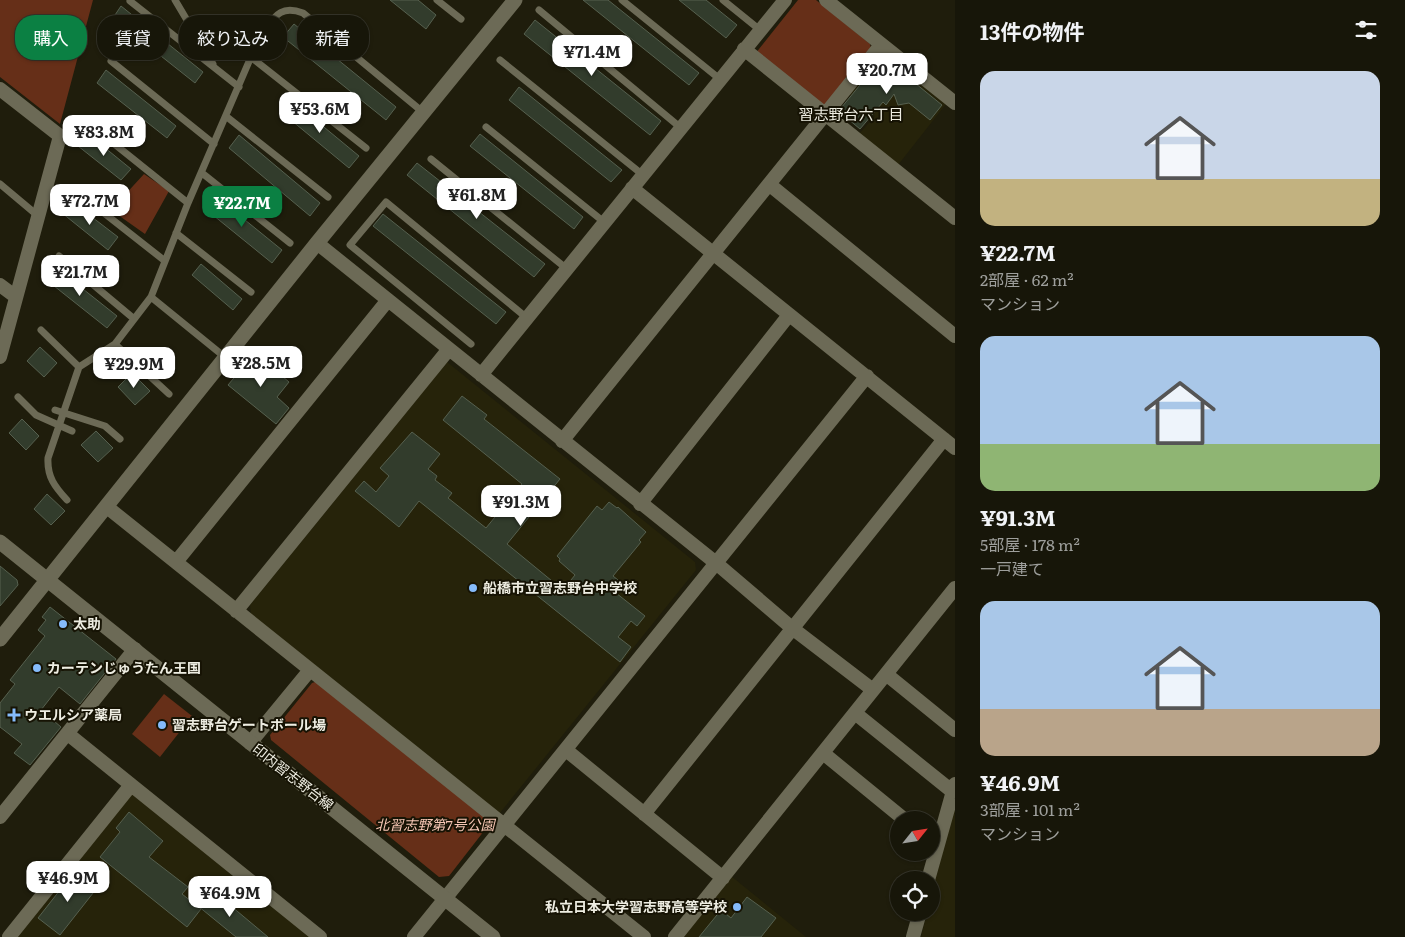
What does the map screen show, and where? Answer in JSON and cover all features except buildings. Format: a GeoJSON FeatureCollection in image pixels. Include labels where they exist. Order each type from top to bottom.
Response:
{"type":"FeatureCollection","features":[{"type":"Feature","properties":{"kind":"street"},"geometry":{"type":"LineString","coordinates":[[0,639],[317,243],[515,0]]}},
{"type":"Feature","properties":{"kind":"street"},"geometry":{"type":"LineString","coordinates":[[481,374],[785,0]]}},
{"type":"Feature","properties":{"kind":"street"},"geometry":{"type":"LineString","coordinates":[[826,0],[955,103]]}},
{"type":"Feature","properties":{"kind":"street"},"geometry":{"type":"LineString","coordinates":[[562,441],[826,116],[881,45]]}},
{"type":"Feature","properties":{"kind":"street"},"geometry":{"type":"LineString","coordinates":[[744,49],[955,218]]}},
{"type":"Feature","properties":{"kind":"street"},"geometry":{"type":"LineString","coordinates":[[0,357],[60,136],[1,93]]}},
{"type":"Feature","properties":{"kind":"street"},"geometry":{"type":"LineString","coordinates":[[770,185],[955,336]]}},
{"type":"Feature","properties":{"kind":"street"},"geometry":{"type":"LineString","coordinates":[[632,188],[955,448]]}},
{"type":"Feature","properties":{"kind":"street"},"geometry":{"type":"LineString","coordinates":[[317,243],[640,504],[716,563],[792,628],[873,690]]}},
{"type":"Feature","properties":{"kind":"street"},"geometry":{"type":"LineString","coordinates":[[0,284],[16,297]]}},
{"type":"Feature","properties":{"kind":"street"},"geometry":{"type":"LineString","coordinates":[[176,562],[388,300]]}},
{"type":"Feature","properties":{"kind":"street"},"geometry":{"type":"LineString","coordinates":[[640,504],[789,315]]}},
{"type":"Feature","properties":{"kind":"street"},"geometry":{"type":"LineString","coordinates":[[236,611],[449,349]]}},
{"type":"Feature","properties":{"kind":"street"},"geometry":{"type":"LineString","coordinates":[[414,937],[867,376]]}},
{"type":"Feature","properties":{"kind":"street"},"geometry":{"type":"LineString","coordinates":[[644,814],[944,439]]}},
{"type":"Feature","properties":{"kind":"street"},"geometry":{"type":"LineString","coordinates":[[107,507],[644,937]]}},
{"type":"Feature","properties":{"kind":"street","name":"印内習志野台線"},"geometry":{"type":"LineString","coordinates":[[0,542],[493,937]]}},
{"type":"Feature","properties":{"kind":"street"},"geometry":{"type":"LineString","coordinates":[[676,937],[955,588]]}},
{"type":"Feature","properties":{"kind":"street"},"geometry":{"type":"LineString","coordinates":[[0,817],[135,649]]}},
{"type":"Feature","properties":{"kind":"street"},"geometry":{"type":"LineString","coordinates":[[250,743],[310,670]]}},
{"type":"Feature","properties":{"kind":"street"},"geometry":{"type":"LineString","coordinates":[[886,674],[955,730]]}},
{"type":"Feature","properties":{"kind":"street"},"geometry":{"type":"LineString","coordinates":[[855,713],[954,788],[940,827]]}},
{"type":"Feature","properties":{"kind":"street"},"geometry":{"type":"LineString","coordinates":[[68,734],[320,937]]}},
{"type":"Feature","properties":{"kind":"street"},"geometry":{"type":"LineString","coordinates":[[566,750],[723,878]]}},
{"type":"Feature","properties":{"kind":"street"},"geometry":{"type":"LineString","coordinates":[[823,753],[894,811]]}},
{"type":"Feature","properties":{"kind":"street"},"geometry":{"type":"LineString","coordinates":[[8,937],[131,785]]}},
{"type":"Feature","properties":{"kind":"street"},"geometry":{"type":"LineString","coordinates":[[913,937],[917,921]]}},
{"type":"Feature","properties":{"kind":"lane"},"geometry":{"type":"LineString","coordinates":[[175,0],[216,69]]}},
{"type":"Feature","properties":{"kind":"lane"},"geometry":{"type":"LineString","coordinates":[[437,0],[461,19]]}},
{"type":"Feature","properties":{"kind":"lane"},"geometry":{"type":"LineString","coordinates":[[622,0],[721,80]]}},
{"type":"Feature","properties":{"kind":"lane"},"geometry":{"type":"LineString","coordinates":[[723,0],[760,30]]}},
{"type":"Feature","properties":{"kind":"lane"},"geometry":{"type":"LineString","coordinates":[[130,1],[239,87]]}},
{"type":"Feature","properties":{"kind":"lane"},"geometry":{"type":"LineString","coordinates":[[276,15],[283,10],[303,13],[424,113]]}},
{"type":"Feature","properties":{"kind":"lane"},"geometry":{"type":"LineString","coordinates":[[539,10],[681,128]]}},
{"type":"Feature","properties":{"kind":"lane"},"geometry":{"type":"LineString","coordinates":[[67,500],[56,488],[48,470],[48,458],[58,424],[59,411],[79,367],[115,344],[133,318],[151,297],[188,204],[251,60]]}},
{"type":"Feature","properties":{"kind":"lane"},"geometry":{"type":"LineString","coordinates":[[255,60],[366,148]]}},
{"type":"Feature","properties":{"kind":"lane"},"geometry":{"type":"LineString","coordinates":[[500,60],[643,175]]}},
{"type":"Feature","properties":{"kind":"lane"},"geometry":{"type":"LineString","coordinates":[[111,61],[214,144]]}},
{"type":"Feature","properties":{"kind":"lane"},"geometry":{"type":"LineString","coordinates":[[227,117],[328,197]]}},
{"type":"Feature","properties":{"kind":"lane"},"geometry":{"type":"LineString","coordinates":[[92,126],[188,204]]}},
{"type":"Feature","properties":{"kind":"lane"},"geometry":{"type":"LineString","coordinates":[[486,127],[604,222]]}},
{"type":"Feature","properties":{"kind":"lane"},"geometry":{"type":"LineString","coordinates":[[431,159],[567,268]]}},
{"type":"Feature","properties":{"kind":"lane"},"geometry":{"type":"LineString","coordinates":[[202,173],[290,243]]}},
{"type":"Feature","properties":{"kind":"lane"},"geometry":{"type":"LineString","coordinates":[[0,184],[38,215]]}},
{"type":"Feature","properties":{"kind":"lane"},"geometry":{"type":"LineString","coordinates":[[76,191],[165,261]]}},
{"type":"Feature","properties":{"kind":"lane"},"geometry":{"type":"LineString","coordinates":[[470,344],[350,245],[386,202],[527,318]]}},
{"type":"Feature","properties":{"kind":"lane"},"geometry":{"type":"LineString","coordinates":[[176,233],[251,292]]}},
{"type":"Feature","properties":{"kind":"lane"},"geometry":{"type":"LineString","coordinates":[[58,256],[133,318]]}},
{"type":"Feature","properties":{"kind":"lane"},"geometry":{"type":"LineString","coordinates":[[151,297],[226,358]]}},
{"type":"Feature","properties":{"kind":"lane"},"geometry":{"type":"LineString","coordinates":[[41,330],[79,367]]}},
{"type":"Feature","properties":{"kind":"lane"},"geometry":{"type":"LineString","coordinates":[[115,344],[169,394]]}},
{"type":"Feature","properties":{"kind":"lane"},"geometry":{"type":"LineString","coordinates":[[18,397],[36,414],[72,431]]}},
{"type":"Feature","properties":{"kind":"lane"},"geometry":{"type":"LineString","coordinates":[[59,411],[105,426],[120,439]]}},
{"type":"Feature","properties":{"kind":"shaded area"},"geometry":{"type":"Polygon","coordinates":[[[880,55],[886,55],[946,104],[898,165],[859,134],[875,116],[849,94],[880,55]]]}},
{"type":"Feature","properties":{"kind":"shaded area","name":"船橋市立習志野台中学校"},"geometry":{"type":"Polygon","coordinates":[[[447,362],[695,562],[696,570],[499,814],[251,614],[250,605],[447,362]]]}},
{"type":"Feature","properties":{"kind":"shaded area"},"geometry":{"type":"Polygon","coordinates":[[[130,795],[136,795],[313,937],[15,937],[130,795]]]}},
{"type":"Feature","properties":{"kind":"shaded area"},"geometry":{"type":"Polygon","coordinates":[[[955,803],[955,937],[921,937],[925,921],[940,921],[940,871],[938,871],[955,803]]]}},
{"type":"Feature","properties":{"kind":"shaded area","name":"私立日本大学習志野高等学校"},"geometry":{"type":"Polygon","coordinates":[[[731,876],[806,937],[681,937],[731,876]]]}},
{"type":"Feature","properties":{"kind":"green space"},"geometry":{"type":"Polygon","coordinates":[[[0,0],[93,0],[87,23],[87,15],[15,15],[15,60],[77,60],[60,124],[0,77],[0,0]]]}},
{"type":"Feature","properties":{"kind":"green space"},"geometry":{"type":"Polygon","coordinates":[[[798,0],[816,0],[870,44],[871,49],[825,105],[820,106],[755,54],[798,0]]]}},
{"type":"Feature","properties":{"kind":"green space"},"geometry":{"type":"Polygon","coordinates":[[[144,174],[169,191],[145,234],[111,210],[144,174]]]}},
{"type":"Feature","properties":{"kind":"green space","name":"北習志野第7号公園"},"geometry":{"type":"Polygon","coordinates":[[[318,681],[491,822],[449,876],[439,877],[271,740],[270,735],[312,683],[318,681]]]}},
{"type":"Feature","properties":{"kind":"green space","name":"習志野台ゲートボール場"},"geometry":{"type":"Polygon","coordinates":[[[164,694],[192,716],[160,757],[132,734],[164,694]]]}},
{"type":"Feature","properties":{"kind":"place","name":"船橋市立習志野台中学校"},"geometry":{"type":"Point","coordinates":[473,588]}},
{"type":"Feature","properties":{"kind":"place","name":"太助"},"geometry":{"type":"Point","coordinates":[63,624]}},
{"type":"Feature","properties":{"kind":"place","name":"カーテンじゅうたん王国"},"geometry":{"type":"Point","coordinates":[37,668]}},
{"type":"Feature","properties":{"kind":"place","name":"ウエルシア薬局"},"geometry":{"type":"Point","coordinates":[14,715]}},
{"type":"Feature","properties":{"kind":"place","name":"習志野台ゲートボール場"},"geometry":{"type":"Point","coordinates":[162,725]}},
{"type":"Feature","properties":{"kind":"place","name":"私立日本大学習志野高等学校"},"geometry":{"type":"Point","coordinates":[737,907]}},
{"type":"Feature","properties":{"kind":"district","name":"習志野台六丁目"},"geometry":{"type":"Point","coordinates":[851,115]}}]}
